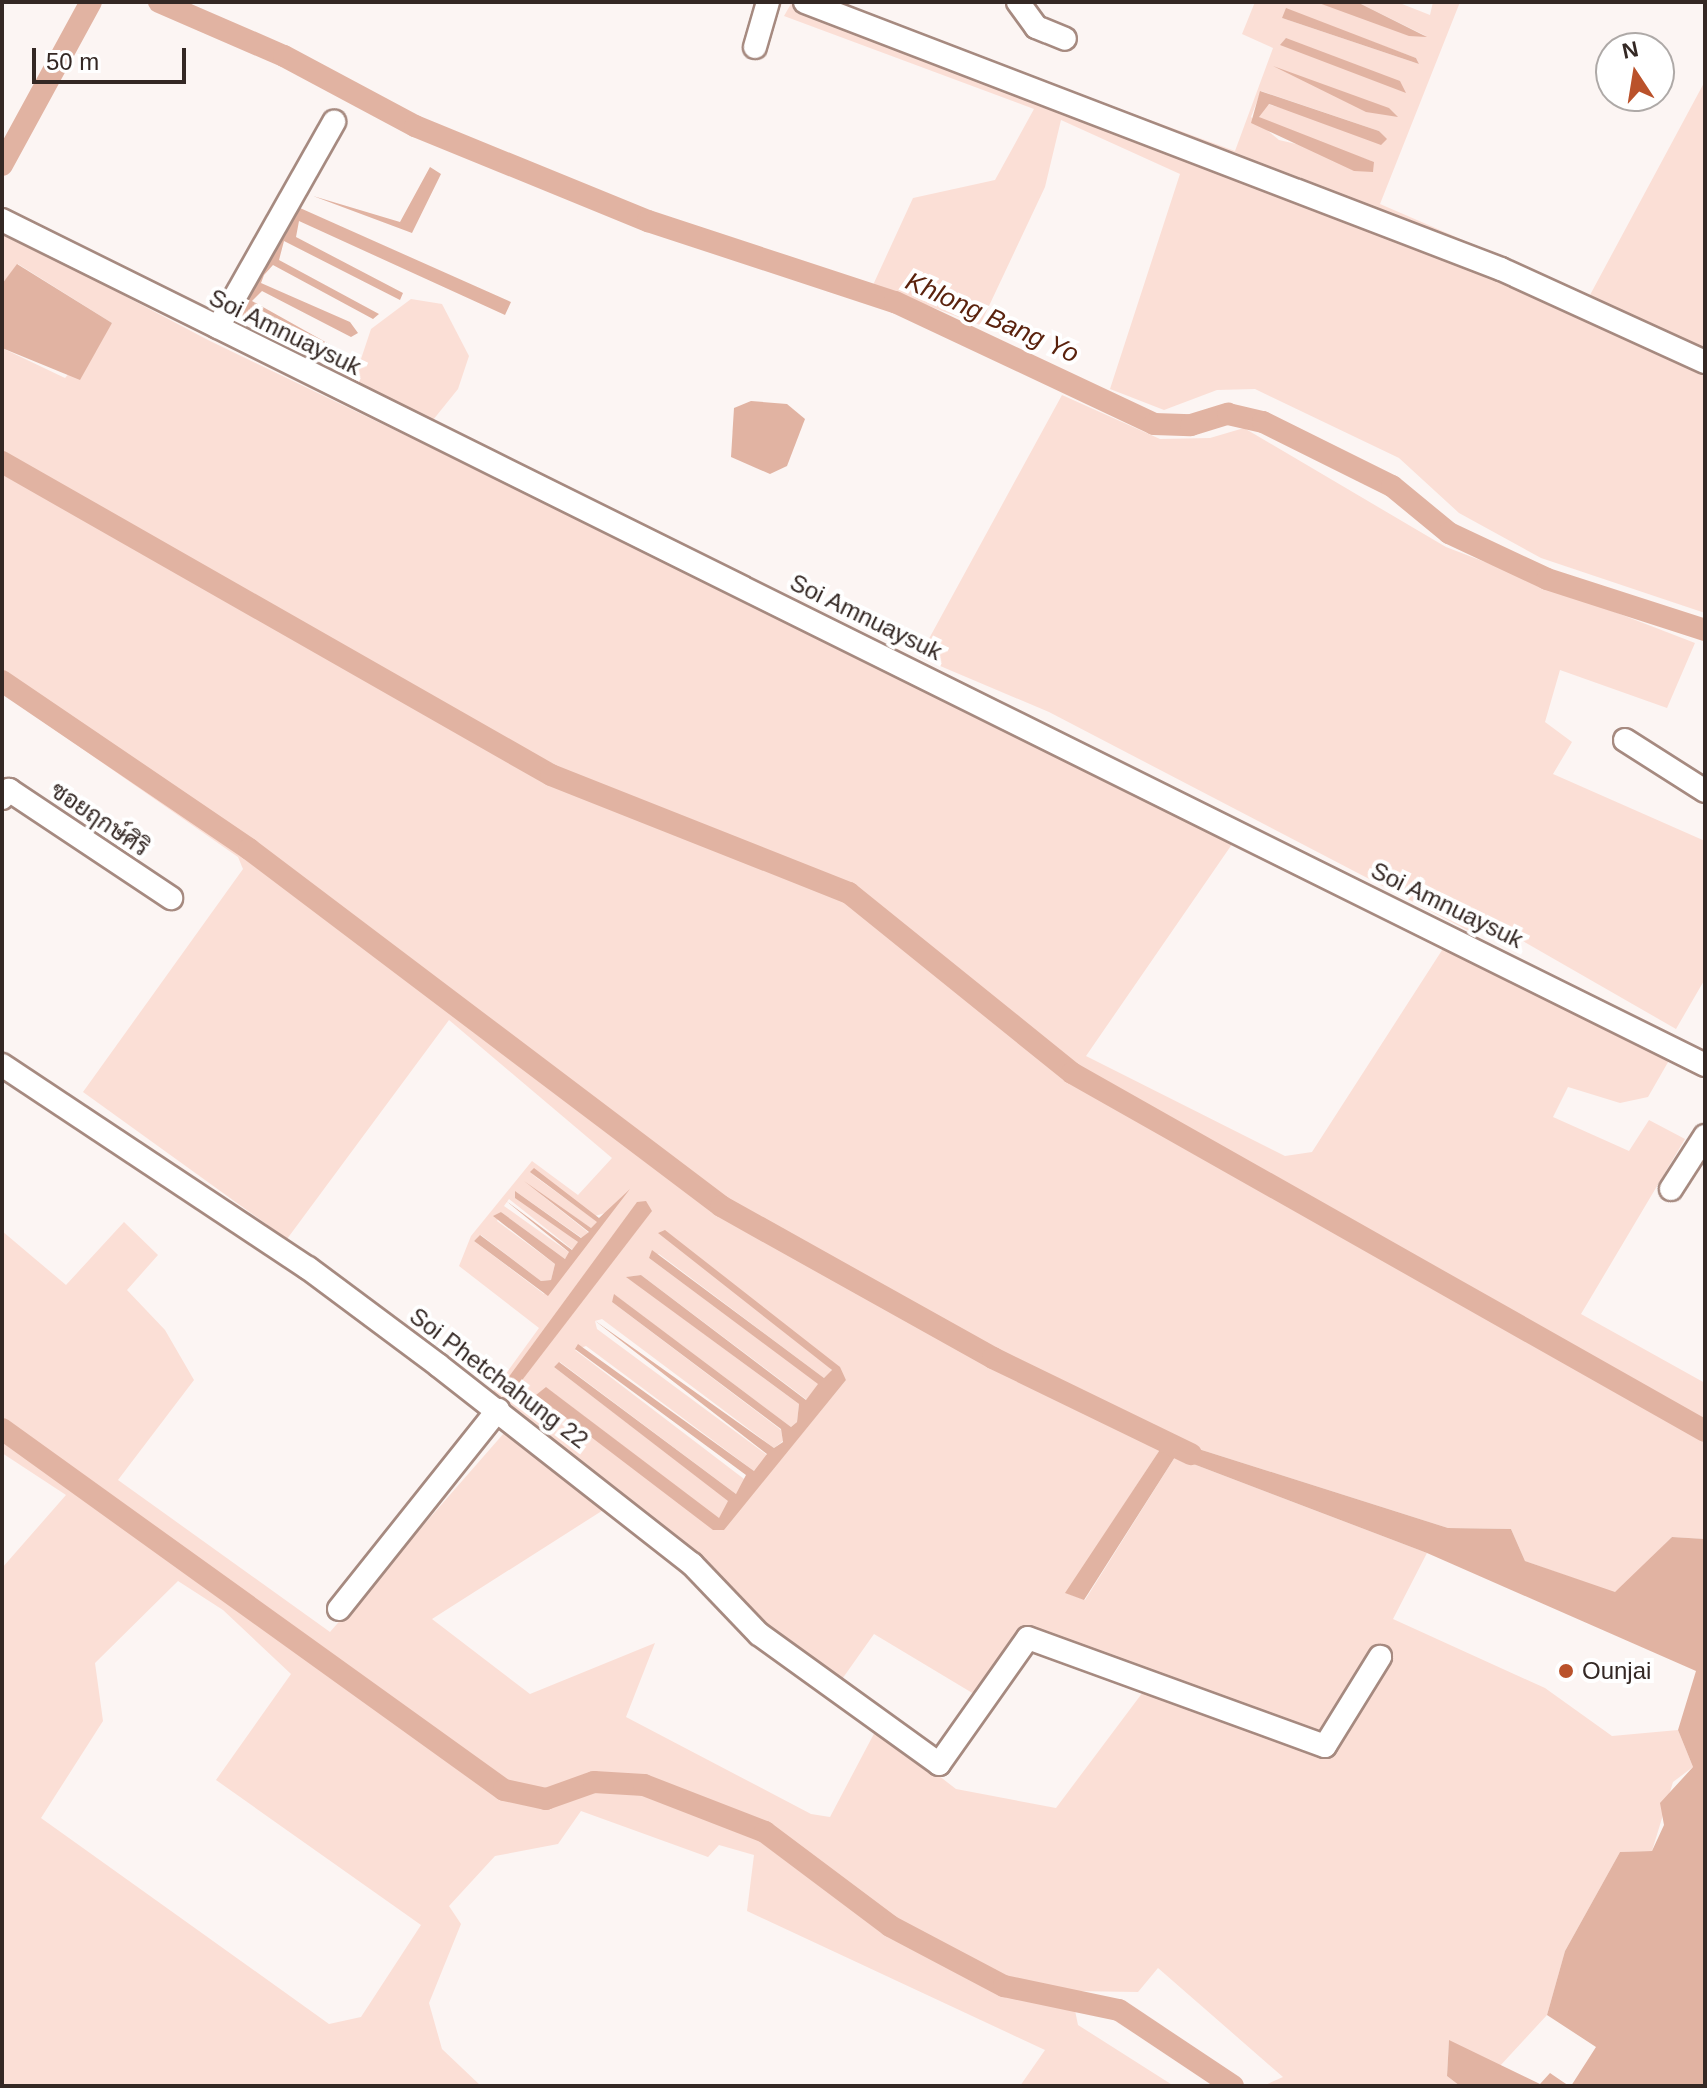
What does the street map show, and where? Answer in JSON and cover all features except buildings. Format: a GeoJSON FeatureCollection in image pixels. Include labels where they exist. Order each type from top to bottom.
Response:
{"type":"FeatureCollection","features":[{"type":"Feature","properties":{"kind":"street"},"geometry":{"type":"LineString","coordinates":[[755,47],[768,2]]}},
{"type":"Feature","properties":{"kind":"street"},"geometry":{"type":"LineString","coordinates":[[805,2],[1487,263],[1705,362]]}},
{"type":"Feature","properties":{"kind":"street"},"geometry":{"type":"LineString","coordinates":[[1018,2],[1036,27],[1065,39]]}},
{"type":"Feature","properties":{"kind":"street"},"geometry":{"type":"LineString","coordinates":[[218,327],[334,122]]}},
{"type":"Feature","properties":{"kind":"street","name":"Soi Amnuaysuk"},"geometry":{"type":"LineString","coordinates":[[2,220],[1702,1055]]}},
{"type":"Feature","properties":{"kind":"street"},"geometry":{"type":"LineString","coordinates":[[1625,740],[1705,791]]}},
{"type":"Feature","properties":{"kind":"street","name":"ซอยฤกษ์ศิริ"},"geometry":{"type":"LineString","coordinates":[[2,798],[9,790],[171,898]]}},
{"type":"Feature","properties":{"kind":"street","name":"Soi Phetchahung 22"},"geometry":{"type":"LineString","coordinates":[[2,1065],[308,1268],[498,1410],[692,1564],[759,1634],[939,1764],[1028,1638],[1325,1746],[1380,1657]]}},
{"type":"Feature","properties":{"kind":"street"},"geometry":{"type":"LineString","coordinates":[[1671,1189],[1705,1136]]}},
{"type":"Feature","properties":{"kind":"street"},"geometry":{"type":"LineString","coordinates":[[339,1609],[498,1410]]}},
{"type":"Feature","properties":{"kind":"shaded area"},"geometry":{"type":"Polygon","coordinates":[[[792,2],[827,2],[1235,151],[1273,48],[1242,34],[1255,2],[1316,2],[1426,36],[1357,2],[1397,2],[1430,15],[1433,2],[1460,2],[1380,204],[1590,295],[1705,81],[1705,613],[1541,558],[1459,513],[1399,458],[1255,389],[1217,390],[1164,410],[1110,389],[1180,174],[1061,120],[1045,187],[980,325],[873,285],[913,198],[995,180],[1034,109],[784,16],[792,2]],[[1292,12],[1282,18],[1419,64],[1416,58],[1292,12]],[[1261,91],[1251,117],[1279,140],[1374,162],[1267,124],[1259,117],[1264,103],[1386,139],[1379,131],[1261,91]]]}},
{"type":"Feature","properties":{"kind":"shaded area"},"geometry":{"type":"Polygon","coordinates":[[[1316,2],[1357,2],[1427,37],[1409,36],[1316,2]]]}},
{"type":"Feature","properties":{"kind":"shaded area"},"geometry":{"type":"Polygon","coordinates":[[[1286,8],[1416,58],[1419,64],[1282,18],[1286,8]]]}},
{"type":"Feature","properties":{"kind":"shaded area"},"geometry":{"type":"Polygon","coordinates":[[[1286,38],[1400,81],[1406,93],[1280,45],[1286,38]]]}},
{"type":"Feature","properties":{"kind":"shaded area"},"geometry":{"type":"Polygon","coordinates":[[[1273,66],[1389,108],[1398,117],[1366,112],[1273,66]]]}},
{"type":"Feature","properties":{"kind":"shaded area"},"geometry":{"type":"Polygon","coordinates":[[[1260,91],[1379,131],[1387,139],[1381,145],[1269,104],[1259,117],[1374,162],[1373,172],[1354,171],[1251,123],[1260,91]]]}},
{"type":"Feature","properties":{"kind":"shaded area"},"geometry":{"type":"Polygon","coordinates":[[[430,167],[441,174],[412,233],[313,196],[400,222],[430,167]]]}},
{"type":"Feature","properties":{"kind":"shaded area"},"geometry":{"type":"Polygon","coordinates":[[[300,208],[511,302],[505,315],[299,221],[296,237],[403,293],[400,300],[284,241],[279,260],[379,314],[373,319],[273,265],[264,275],[261,283],[350,322],[358,333],[351,337],[262,291],[252,301],[354,358],[351,383],[339,375],[338,362],[249,314],[245,322],[235,320],[300,208]]]}},
{"type":"Feature","properties":{"kind":"shaded area"},"geometry":{"type":"Polygon","coordinates":[[[2,231],[208,340],[1237,837],[1086,1056],[1285,1156],[1312,1152],[1446,944],[1671,1057],[1648,1097],[1620,1103],[1568,1087],[1553,1117],[1629,1151],[1649,1120],[1685,1139],[1581,1314],[1705,1383],[1705,1539],[1672,1537],[1615,1593],[1525,1561],[1511,1529],[1448,1528],[1167,1439],[1066,1593],[1085,1600],[1175,1457],[1427,1553],[1393,1619],[1545,1688],[1612,1736],[1678,1730],[1693,1767],[1673,1782],[1652,1851],[1620,1852],[1565,1951],[1547,2015],[1499,2067],[1449,2041],[1447,2076],[1460,2086],[1263,2086],[1283,2077],[1158,1968],[1138,1992],[1071,1991],[1078,2025],[1174,2086],[1020,2086],[1045,2050],[747,1911],[754,1855],[719,1845],[708,1857],[581,1811],[558,1844],[495,1856],[449,1906],[461,1924],[429,2003],[442,2049],[481,2086],[2,2086],[2,1568],[66,1495],[2,1453],[2,1231],[66,1285],[124,1222],[158,1255],[127,1290],[165,1330],[194,1380],[118,1480],[330,1632],[504,1433],[608,1507],[432,1619],[530,1694],[655,1643],[626,1717],[811,1814],[830,1817],[877,1728],[956,1789],[1056,1808],[1146,1688],[1313,1755],[1324,1736],[1031,1627],[979,1697],[874,1634],[840,1682],[738,1603],[491,1394],[539,1328],[459,1266],[471,1236],[532,1161],[578,1195],[612,1158],[449,1020],[287,1239],[83,1092],[243,869],[238,857],[2,693],[2,348],[65,378],[112,323],[18,264],[2,284],[2,231]],[[530,1173],[598,1222],[591,1228],[539,1193],[589,1233],[582,1238],[515,1191],[579,1243],[573,1250],[509,1199],[504,1206],[570,1253],[565,1259],[501,1212],[497,1221],[555,1264],[551,1280],[541,1281],[481,1235],[474,1241],[544,1294],[605,1213],[595,1216],[530,1173]],[[659,1254],[649,1258],[819,1384],[807,1400],[641,1275],[627,1277],[799,1404],[797,1422],[791,1427],[615,1295],[612,1302],[781,1430],[783,1441],[774,1448],[602,1319],[595,1321],[597,1329],[767,1455],[763,1465],[754,1471],[586,1346],[575,1350],[748,1482],[736,1494],[560,1362],[554,1367],[729,1501],[719,1519],[547,1388],[723,1530],[846,1380],[839,1367],[828,1365],[832,1371],[824,1378],[659,1254]],[[178,1581],[95,1663],[103,1721],[41,1818],[329,2024],[361,2017],[421,1925],[216,1780],[291,1674],[223,1610],[178,1581]]]}},
{"type":"Feature","properties":{"kind":"shaded area"},"geometry":{"type":"Polygon","coordinates":[[[17,264],[112,323],[80,380],[2,348],[2,284],[17,264]]]}},
{"type":"Feature","properties":{"kind":"shaded area"},"geometry":{"type":"Polygon","coordinates":[[[411,299],[442,304],[469,356],[458,389],[433,420],[419,421],[361,392],[354,380],[371,329],[411,299]]]}},
{"type":"Feature","properties":{"kind":"shaded area"},"geometry":{"type":"Polygon","coordinates":[[[1062,395],[1160,439],[1210,438],[1244,428],[1446,547],[1695,643],[1667,708],[1560,670],[1545,722],[1572,742],[1553,774],[1705,841],[1705,979],[1676,1029],[1488,921],[1469,931],[1049,712],[919,657],[1062,395]]]}},
{"type":"Feature","properties":{"kind":"shaded area"},"geometry":{"type":"Polygon","coordinates":[[[751,401],[787,404],[805,419],[787,466],[770,474],[731,457],[734,408],[751,401]]]}},
{"type":"Feature","properties":{"kind":"shaded area"},"geometry":{"type":"Polygon","coordinates":[[[534,1168],[599,1218],[630,1189],[548,1296],[474,1241],[480,1235],[541,1281],[551,1280],[555,1264],[493,1216],[501,1212],[565,1259],[569,1252],[505,1200],[572,1250],[578,1242],[515,1198],[515,1191],[581,1238],[589,1232],[524,1181],[591,1228],[597,1222],[530,1172],[534,1168]]]}},
{"type":"Feature","properties":{"kind":"shaded area"},"geometry":{"type":"Polygon","coordinates":[[[646,1201],[652,1211],[513,1392],[500,1389],[637,1202],[646,1201]]]}},
{"type":"Feature","properties":{"kind":"shaded area"},"geometry":{"type":"Polygon","coordinates":[[[665,1230],[840,1367],[846,1380],[724,1530],[713,1530],[536,1395],[546,1387],[719,1518],[728,1501],[554,1367],[559,1362],[736,1494],[746,1475],[575,1349],[578,1344],[754,1471],[767,1454],[594,1320],[774,1448],[783,1442],[781,1429],[612,1302],[614,1294],[791,1427],[797,1422],[799,1404],[626,1277],[641,1275],[806,1400],[818,1384],[649,1258],[652,1250],[824,1378],[832,1370],[658,1233],[665,1230]]]}},
{"type":"Feature","properties":{"kind":"shaded area"},"geometry":{"type":"Polygon","coordinates":[[[1167,1439],[1448,1528],[1511,1529],[1525,1561],[1615,1592],[1672,1537],[1705,1539],[1705,2086],[1571,2086],[1596,2047],[1547,2015],[1565,1951],[1620,1852],[1652,1851],[1664,1825],[1660,1803],[1693,1767],[1678,1730],[1696,1671],[1427,1553],[1175,1457],[1084,1600],[1065,1593],[1167,1439]]]}},
{"type":"Feature","properties":{"kind":"shaded area"},"geometry":{"type":"Polygon","coordinates":[[[1449,2040],[1540,2084],[1550,2073],[1569,2086],[1460,2086],[1447,2076],[1449,2040]]]}},
{"type":"Feature","properties":{"kind":"waterway"},"geometry":{"type":"LineString","coordinates":[[2,165],[91,2]]}},
{"type":"Feature","properties":{"kind":"waterway","name":"Khlong Bang Yo"},"geometry":{"type":"LineString","coordinates":[[159,2],[284,56],[415,126],[648,221],[895,302],[1154,424],[1191,425],[1228,414],[1263,422],[1392,486],[1449,533],[1547,579],[1705,630]]}},
{"type":"Feature","properties":{"kind":"waterway"},"geometry":{"type":"LineString","coordinates":[[2,462],[551,775],[849,893],[1072,1073],[1705,1431]]}},
{"type":"Feature","properties":{"kind":"waterway"},"geometry":{"type":"LineString","coordinates":[[2,681],[249,849],[721,1206],[993,1358],[1191,1454]]}},
{"type":"Feature","properties":{"kind":"waterway"},"geometry":{"type":"LineString","coordinates":[[2,1429],[504,1790],[546,1799],[594,1782],[644,1785],[765,1832],[890,1926],[1004,1986],[1119,2010],[1233,2086]]}},
{"type":"Feature","properties":{"kind":"place","name":"Ounjai"},"geometry":{"type":"Point","coordinates":[1566,1671]}}]}
